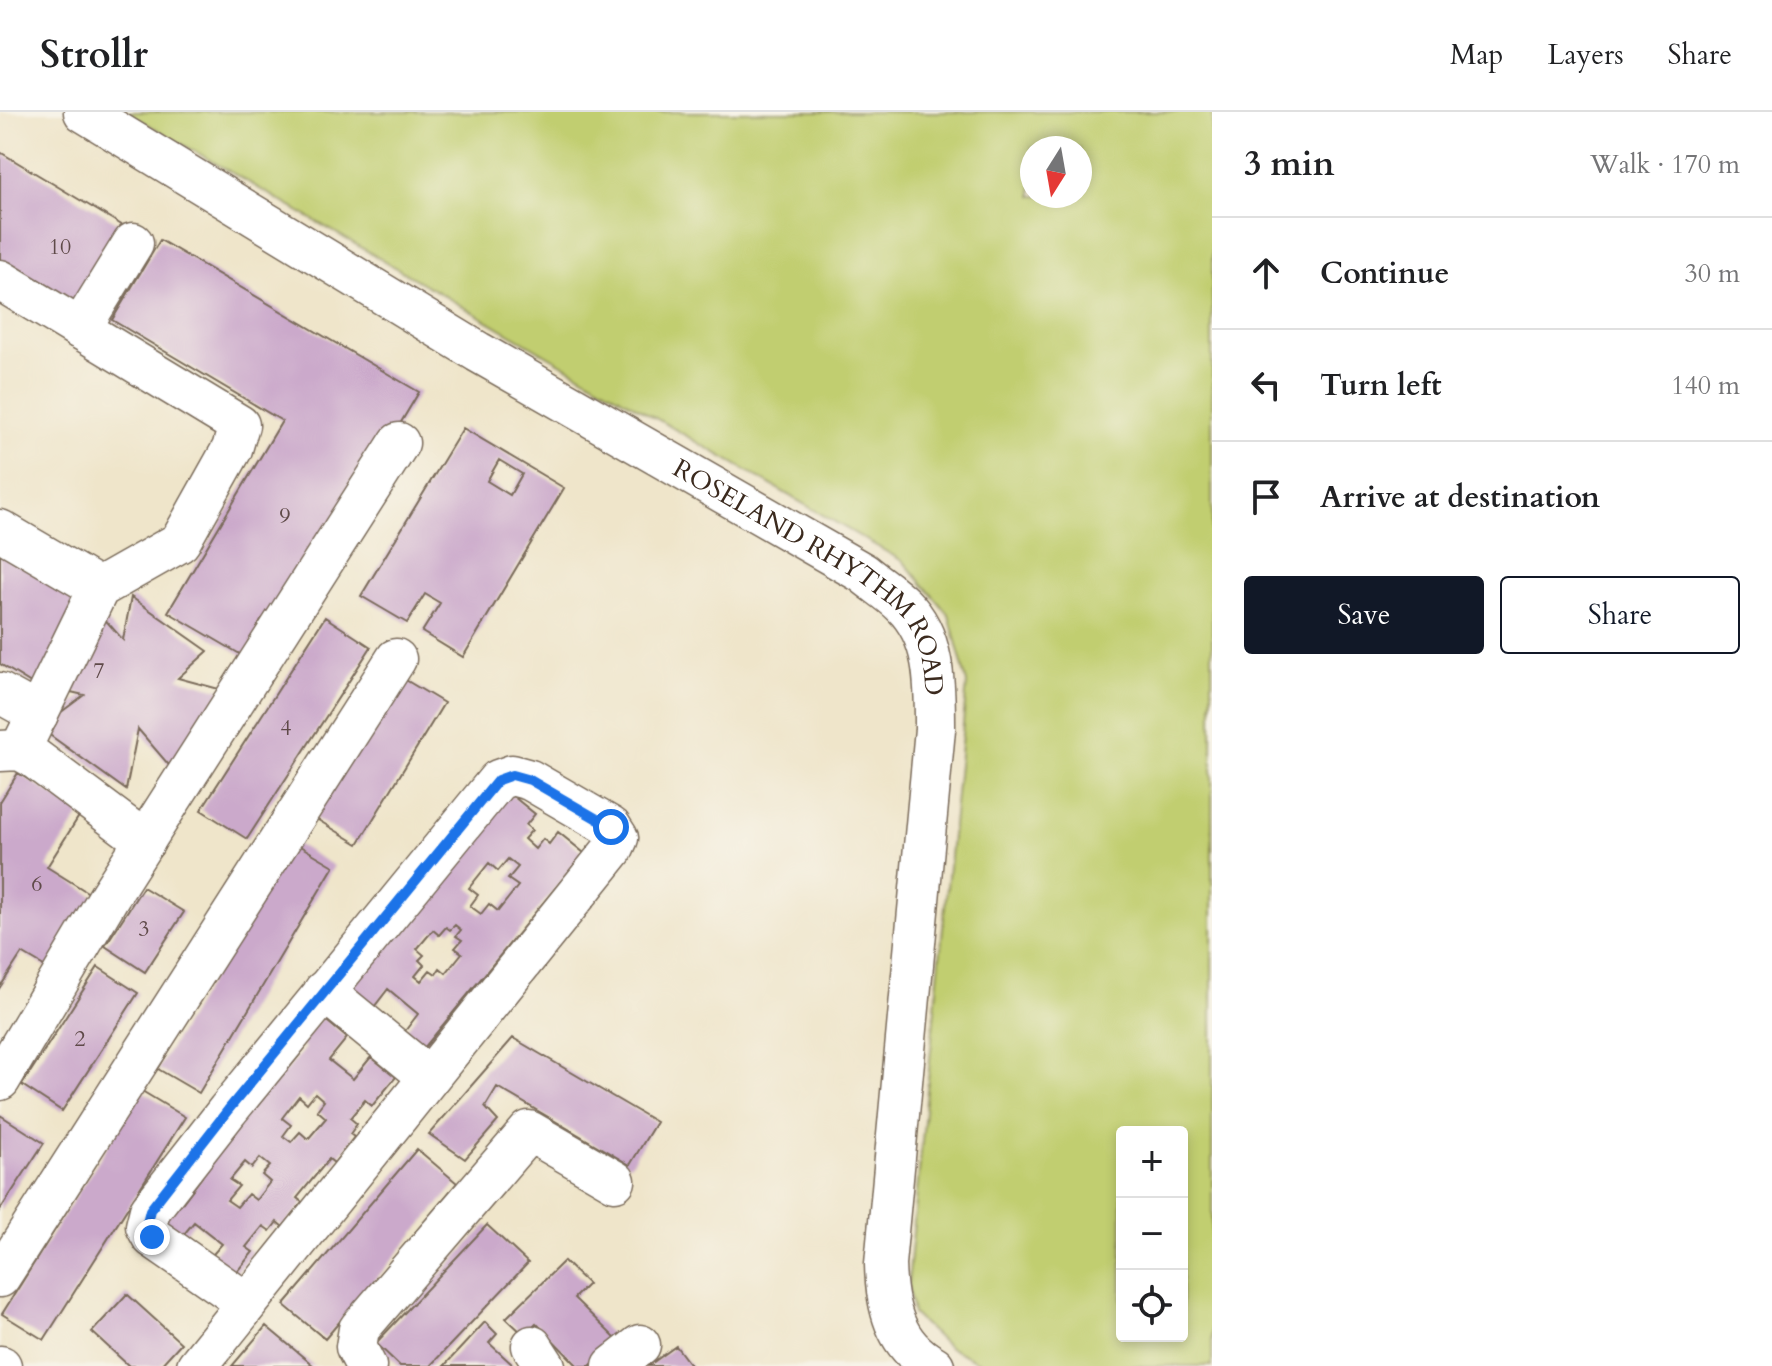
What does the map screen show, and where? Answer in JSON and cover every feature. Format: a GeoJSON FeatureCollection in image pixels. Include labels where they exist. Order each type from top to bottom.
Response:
{"type":"FeatureCollection","features":[{"type":"Feature","properties":{"kind":"street","name":"ROSELAND RHYTHM ROAD"},"geometry":{"type":"LineString","coordinates":[[84,112],[478,352],[863,573],[905,606],[924,637],[936,677],[935,729],[885,1264],[886,1295],[898,1336],[934,1366]]}},
{"type":"Feature","properties":{"kind":"street"},"geometry":{"type":"LineString","coordinates":[[80,329],[133,243]]}},
{"type":"Feature","properties":{"kind":"street"},"geometry":{"type":"LineString","coordinates":[[0,280],[239,425],[232,449],[180,542],[99,588],[38,714],[10,750],[34,758],[145,841]]}},
{"type":"Feature","properties":{"kind":"street"},"geometry":{"type":"LineString","coordinates":[[0,1080],[145,841],[399,443]]}},
{"type":"Feature","properties":{"kind":"street"},"geometry":{"type":"LineString","coordinates":[[0,530],[99,588]]}},
{"type":"Feature","properties":{"kind":"street"},"geometry":{"type":"LineString","coordinates":[[0,1277],[396,659]]}},
{"type":"Feature","properties":{"kind":"street"},"geometry":{"type":"LineString","coordinates":[[0,693],[38,714]]}},
{"type":"Feature","properties":{"kind":"street"},"geometry":{"type":"LineString","coordinates":[[197,1366],[613,849],[618,838],[611,827],[530,780],[512,775],[498,780],[324,991],[150,1210],[146,1226],[152,1237],[247,1303]]}},
{"type":"Feature","properties":{"kind":"street"},"geometry":{"type":"LineString","coordinates":[[324,991],[429,1077]]}},
{"type":"Feature","properties":{"kind":"street"},"geometry":{"type":"LineString","coordinates":[[366,1366],[356,1347],[359,1329],[529,1131],[615,1181]]}},
{"type":"Feature","properties":{"kind":"green space"},"geometry":{"type":"Polygon","coordinates":[[[127,112],[1212,112],[1212,1366],[987,1366],[948,1347],[913,1314],[908,1284],[967,683],[949,615],[904,562],[127,112]]]}},
{"type":"Feature","properties":{"kind":"building"},"geometry":{"type":"Polygon","coordinates":[[[0,152],[130,230],[80,313],[0,265],[0,152]]]}},
{"type":"Feature","properties":{"kind":"building"},"geometry":{"type":"Polygon","coordinates":[[[160,240],[419,392],[257,664],[168,612],[282,421],[112,320],[160,240]]]}},
{"type":"Feature","properties":{"kind":"building"},"geometry":{"type":"Polygon","coordinates":[[[463,428],[564,488],[463,657],[422,632],[440,603],[425,594],[407,623],[361,596],[463,428]],[[499,460],[487,481],[510,495],[522,474],[499,460]]]}},
{"type":"Feature","properties":{"kind":"building"},"geometry":{"type":"Polygon","coordinates":[[[0,541],[81,592],[123,640],[131,597],[208,651],[178,678],[234,693],[180,778],[138,729],[126,790],[40,728],[84,695],[31,683],[0,664],[0,541]]]}},
{"type":"Feature","properties":{"kind":"building"},"geometry":{"type":"Polygon","coordinates":[[[325,617],[371,647],[247,839],[201,810],[325,617]]]}},
{"type":"Feature","properties":{"kind":"building"},"geometry":{"type":"Polygon","coordinates":[[[399,676],[444,703],[358,844],[313,817],[399,676]]]}},
{"type":"Feature","properties":{"kind":"building"},"geometry":{"type":"Polygon","coordinates":[[[18,773],[81,813],[47,867],[100,900],[54,972],[22,953],[0,987],[0,802],[18,773]]]}},
{"type":"Feature","properties":{"kind":"building"},"geometry":{"type":"Polygon","coordinates":[[[509,793],[535,814],[526,825],[532,830],[524,839],[535,849],[543,839],[549,844],[558,832],[584,853],[424,1048],[405,1031],[418,1014],[388,989],[374,1007],[350,988],[509,793]],[[508,859],[498,871],[489,863],[469,888],[478,895],[470,906],[481,914],[489,904],[498,911],[518,886],[508,879],[518,867],[508,859]],[[455,925],[450,930],[446,927],[439,935],[433,930],[417,949],[424,955],[419,960],[424,965],[415,976],[421,981],[430,970],[436,974],[440,968],[446,973],[462,953],[455,948],[462,940],[456,936],[461,930],[455,925]]]}},
{"type":"Feature","properties":{"kind":"building"},"geometry":{"type":"Polygon","coordinates":[[[293,842],[334,866],[199,1093],[158,1069],[293,842]]]}},
{"type":"Feature","properties":{"kind":"building"},"geometry":{"type":"Polygon","coordinates":[[[143,887],[184,912],[145,972],[105,946],[143,887]]]}},
{"type":"Feature","properties":{"kind":"building"},"geometry":{"type":"Polygon","coordinates":[[[98,967],[138,993],[62,1111],[22,1085],[98,967]]]}},
{"type":"Feature","properties":{"kind":"building"},"geometry":{"type":"Polygon","coordinates":[[[322,1017],[347,1038],[329,1060],[353,1079],[371,1057],[396,1077],[372,1106],[365,1100],[350,1118],[357,1124],[350,1134],[354,1137],[334,1163],[329,1159],[297,1198],[303,1203],[283,1227],[277,1222],[270,1231],[263,1226],[246,1247],[253,1252],[230,1280],[207,1261],[222,1244],[194,1222],[180,1239],[156,1220],[176,1196],[183,1202],[202,1177],[196,1172],[280,1068],[286,1072],[305,1048],[300,1044],[322,1017]],[[315,1093],[307,1103],[299,1096],[282,1118],[291,1125],[283,1136],[291,1142],[300,1132],[308,1139],[326,1118],[317,1110],[324,1101],[315,1093]],[[260,1158],[252,1168],[245,1162],[230,1180],[239,1186],[227,1200],[237,1207],[248,1194],[256,1200],[270,1182],[262,1175],[270,1166],[260,1158]]]}},
{"type":"Feature","properties":{"kind":"building"},"geometry":{"type":"Polygon","coordinates":[[[513,1038],[656,1122],[630,1165],[497,1087],[485,1107],[498,1121],[465,1159],[429,1134],[513,1038]]]}},
{"type":"Feature","properties":{"kind":"building"},"geometry":{"type":"Polygon","coordinates":[[[142,1091],[185,1117],[44,1340],[2,1314],[142,1091]]]}},
{"type":"Feature","properties":{"kind":"building"},"geometry":{"type":"Polygon","coordinates":[[[0,1115],[44,1143],[0,1210],[0,1115]]]}},
{"type":"Feature","properties":{"kind":"building"},"geometry":{"type":"Polygon","coordinates":[[[417,1149],[457,1183],[325,1339],[284,1305],[417,1149]]]}},
{"type":"Feature","properties":{"kind":"building"},"geometry":{"type":"Polygon","coordinates":[[[487,1225],[528,1263],[430,1366],[400,1366],[376,1343],[487,1225]]]}},
{"type":"Feature","properties":{"kind":"building"},"geometry":{"type":"Polygon","coordinates":[[[564,1261],[588,1284],[574,1298],[617,1340],[590,1366],[578,1366],[536,1323],[524,1335],[506,1318],[564,1261]]]}},
{"type":"Feature","properties":{"kind":"building"},"geometry":{"type":"Polygon","coordinates":[[[127,1294],[181,1343],[160,1366],[129,1366],[92,1332],[127,1294]]]}},
{"type":"Feature","properties":{"kind":"building"},"geometry":{"type":"Polygon","coordinates":[[[485,1322],[497,1334],[489,1343],[514,1366],[444,1366],[485,1322]]]}},
{"type":"Feature","properties":{"kind":"building"},"geometry":{"type":"Polygon","coordinates":[[[266,1326],[314,1366],[232,1366],[266,1326]]]}},
{"type":"Feature","properties":{"kind":"building"},"geometry":{"type":"Polygon","coordinates":[[[676,1346],[691,1366],[648,1366],[676,1346]]]}},
{"type":"Feature","properties":{"kind":"route"},"geometry":{"type":"LineString","coordinates":[[152,1237],[146,1226],[150,1210],[498,780],[512,775],[530,780],[611,827]]}}]}
